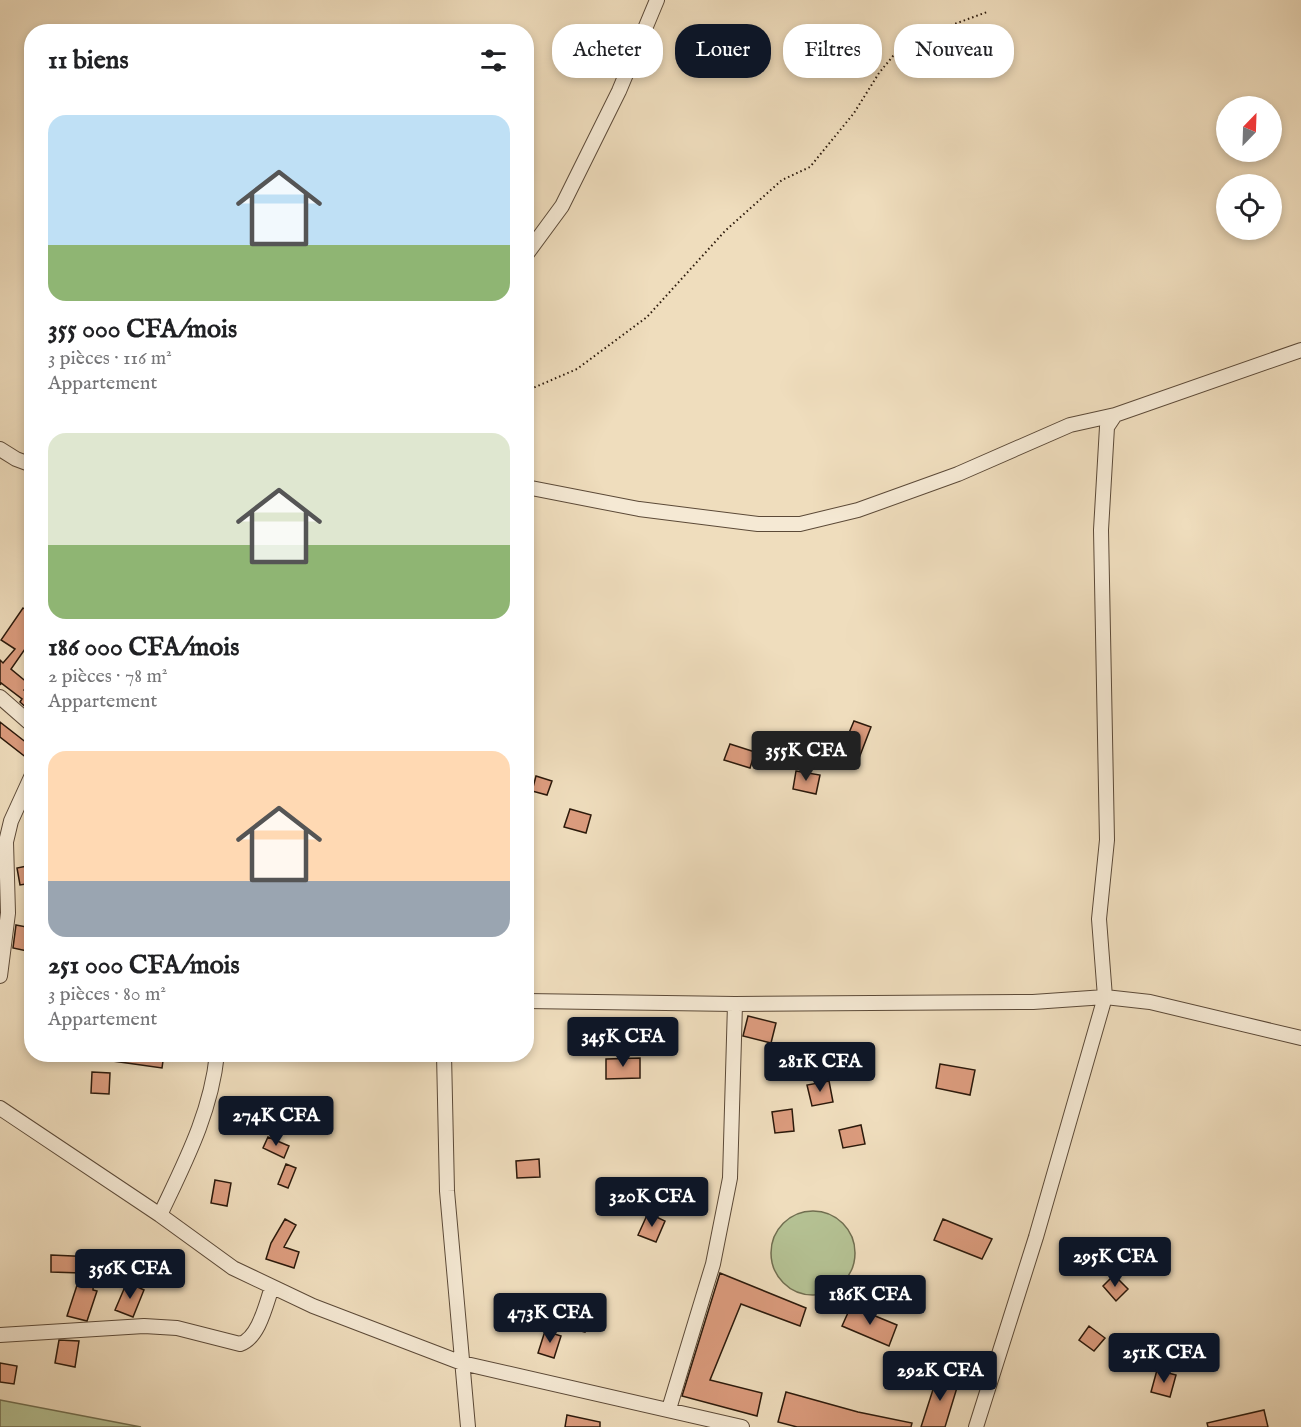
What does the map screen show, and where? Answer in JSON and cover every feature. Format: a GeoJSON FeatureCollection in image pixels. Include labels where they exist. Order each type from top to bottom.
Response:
{"type":"FeatureCollection","features":[{"type":"Feature","properties":{"kind":"street"},"geometry":{"type":"LineString","coordinates":[[534,244],[562,206],[619,91],[657,0]]}},
{"type":"Feature","properties":{"kind":"street"},"geometry":{"type":"LineString","coordinates":[[534,488],[651,510],[758,524],[800,524],[858,510],[958,474],[1070,425],[1115,415],[1301,350]]}},
{"type":"Feature","properties":{"kind":"street"},"geometry":{"type":"LineString","coordinates":[[976,1427],[1036,1237],[1105,997],[1099,919],[1107,840],[1101,530],[1107,427],[1115,415]]}},
{"type":"Feature","properties":{"kind":"street"},"geometry":{"type":"LineString","coordinates":[[0,449],[24,462]]}},
{"type":"Feature","properties":{"kind":"street"},"geometry":{"type":"LineString","coordinates":[[0,697],[24,717]]}},
{"type":"Feature","properties":{"kind":"street"},"geometry":{"type":"LineString","coordinates":[[0,976],[8,913],[6,842],[15,810],[24,791]]}},
{"type":"Feature","properties":{"kind":"street"},"geometry":{"type":"LineString","coordinates":[[534,1001],[735,1004],[1033,1002],[1105,997],[1150,1002],[1301,1038]]}},
{"type":"Feature","properties":{"kind":"street"},"geometry":{"type":"LineString","coordinates":[[669,1408],[713,1264],[730,1178],[735,1004]]}},
{"type":"Feature","properties":{"kind":"street"},"geometry":{"type":"LineString","coordinates":[[160,1215],[199,1131],[214,1085],[217,1062]]}},
{"type":"Feature","properties":{"kind":"street"},"geometry":{"type":"LineString","coordinates":[[444,1062],[447,1191],[468,1427]]}},
{"type":"Feature","properties":{"kind":"street"},"geometry":{"type":"LineString","coordinates":[[1,1113],[160,1215],[232,1268],[366,1328],[462,1363],[669,1408],[742,1427]]}},
{"type":"Feature","properties":{"kind":"street"},"geometry":{"type":"LineString","coordinates":[[0,1335],[144,1326],[177,1328],[240,1344],[246,1342],[255,1331],[272,1287]]}},
{"type":"Feature","properties":{"kind":"path"},"geometry":{"type":"LineString","coordinates":[[534,388],[577,369],[647,317],[725,231],[782,180],[810,167],[854,113],[893,56],[914,39],[987,12]]}},
{"type":"Feature","properties":{"kind":"green space"},"geometry":{"type":"Polygon","coordinates":[[[813,1211],[829,1214],[843,1223],[852,1237],[855,1253],[852,1269],[843,1283],[829,1292],[813,1295],[797,1292],[783,1283],[774,1269],[771,1253],[774,1237],[783,1223],[797,1214],[813,1211]]]}},
{"type":"Feature","properties":{"kind":"green space"},"geometry":{"type":"Polygon","coordinates":[[[0,1400],[141,1427],[0,1427],[0,1400]]]}},
{"type":"Feature","properties":{"kind":"building"},"geometry":{"type":"Polygon","coordinates":[[[24,609],[24,650],[11,669],[24,680],[24,706],[20,702],[22,699],[1,683],[0,685],[0,660],[3,663],[15,649],[1,640],[24,609]]]}},
{"type":"Feature","properties":{"kind":"building"},"geometry":{"type":"Polygon","coordinates":[[[854,721],[871,727],[856,766],[838,759],[854,721]]]}},
{"type":"Feature","properties":{"kind":"building"},"geometry":{"type":"Polygon","coordinates":[[[0,722],[24,741],[24,756],[0,737],[0,722]]]}},
{"type":"Feature","properties":{"kind":"building"},"geometry":{"type":"Polygon","coordinates":[[[730,744],[755,752],[750,768],[724,760],[730,744]]]}},
{"type":"Feature","properties":{"kind":"building"},"geometry":{"type":"Polygon","coordinates":[[[796,771],[820,775],[816,794],[793,789],[796,771]]]}},
{"type":"Feature","properties":{"kind":"building"},"geometry":{"type":"Polygon","coordinates":[[[536,776],[552,781],[547,795],[534,792],[536,776]]]}},
{"type":"Feature","properties":{"kind":"building"},"geometry":{"type":"Polygon","coordinates":[[[570,809],[591,815],[586,833],[564,827],[570,809]]]}},
{"type":"Feature","properties":{"kind":"building"},"geometry":{"type":"Polygon","coordinates":[[[24,867],[24,884],[20,885],[17,868],[24,867]]]}},
{"type":"Feature","properties":{"kind":"building"},"geometry":{"type":"Polygon","coordinates":[[[16,925],[24,926],[24,950],[13,948],[16,925]]]}},
{"type":"Feature","properties":{"kind":"building"},"geometry":{"type":"Polygon","coordinates":[[[748,1016],[776,1023],[771,1043],[743,1036],[748,1016]]]}},
{"type":"Feature","properties":{"kind":"building"},"geometry":{"type":"Polygon","coordinates":[[[640,1058],[640,1078],[606,1079],[606,1059],[640,1058]]]}},
{"type":"Feature","properties":{"kind":"building"},"geometry":{"type":"Polygon","coordinates":[[[120,1062],[163,1062],[162,1068],[120,1062]]]}},
{"type":"Feature","properties":{"kind":"building"},"geometry":{"type":"Polygon","coordinates":[[[940,1064],[975,1070],[970,1095],[936,1088],[940,1064]]]}},
{"type":"Feature","properties":{"kind":"building"},"geometry":{"type":"Polygon","coordinates":[[[92,1072],[110,1073],[109,1094],[91,1093],[92,1072]]]}},
{"type":"Feature","properties":{"kind":"building"},"geometry":{"type":"Polygon","coordinates":[[[829,1081],[833,1102],[812,1106],[807,1085],[829,1081]]]}},
{"type":"Feature","properties":{"kind":"building"},"geometry":{"type":"Polygon","coordinates":[[[792,1109],[794,1131],[775,1133],[772,1112],[792,1109]]]}},
{"type":"Feature","properties":{"kind":"building"},"geometry":{"type":"Polygon","coordinates":[[[861,1125],[865,1144],[843,1148],[839,1130],[861,1125]]]}},
{"type":"Feature","properties":{"kind":"building"},"geometry":{"type":"Polygon","coordinates":[[[268,1137],[289,1146],[284,1158],[263,1148],[268,1137]]]}},
{"type":"Feature","properties":{"kind":"building"},"geometry":{"type":"Polygon","coordinates":[[[539,1159],[540,1177],[517,1178],[516,1161],[539,1159]]]}},
{"type":"Feature","properties":{"kind":"building"},"geometry":{"type":"Polygon","coordinates":[[[286,1164],[296,1168],[288,1188],[278,1184],[286,1164]]]}},
{"type":"Feature","properties":{"kind":"building"},"geometry":{"type":"Polygon","coordinates":[[[215,1180],[231,1183],[227,1206],[211,1203],[215,1180]]]}},
{"type":"Feature","properties":{"kind":"building"},"geometry":{"type":"Polygon","coordinates":[[[648,1213],[665,1221],[656,1242],[638,1235],[648,1213]]]}},
{"type":"Feature","properties":{"kind":"building"},"geometry":{"type":"Polygon","coordinates":[[[285,1219],[296,1225],[284,1247],[299,1252],[294,1268],[266,1259],[271,1243],[285,1219]]]}},
{"type":"Feature","properties":{"kind":"building"},"geometry":{"type":"Polygon","coordinates":[[[943,1219],[992,1239],[982,1259],[934,1240],[943,1219]]]}},
{"type":"Feature","properties":{"kind":"building"},"geometry":{"type":"Polygon","coordinates":[[[51,1255],[95,1257],[93,1290],[97,1291],[87,1321],[67,1316],[81,1273],[51,1272],[51,1255]]]}},
{"type":"Feature","properties":{"kind":"building"},"geometry":{"type":"Polygon","coordinates":[[[720,1273],[806,1308],[800,1326],[741,1304],[710,1380],[762,1393],[757,1416],[682,1396],[720,1273]]]}},
{"type":"Feature","properties":{"kind":"building"},"geometry":{"type":"Polygon","coordinates":[[[1114,1275],[1128,1289],[1116,1301],[1103,1286],[1114,1275]]]}},
{"type":"Feature","properties":{"kind":"building"},"geometry":{"type":"Polygon","coordinates":[[[127,1282],[144,1290],[133,1317],[115,1310],[127,1282]]]}},
{"type":"Feature","properties":{"kind":"building"},"geometry":{"type":"Polygon","coordinates":[[[851,1306],[897,1325],[889,1346],[842,1326],[851,1306]]]}},
{"type":"Feature","properties":{"kind":"building"},"geometry":{"type":"Polygon","coordinates":[[[572,1307],[591,1312],[585,1332],[566,1327],[572,1307]]]}},
{"type":"Feature","properties":{"kind":"building"},"geometry":{"type":"Polygon","coordinates":[[[1089,1326],[1105,1338],[1094,1351],[1079,1340],[1089,1326]]]}},
{"type":"Feature","properties":{"kind":"building"},"geometry":{"type":"Polygon","coordinates":[[[545,1331],[561,1336],[554,1358],[538,1353],[545,1331]]]}},
{"type":"Feature","properties":{"kind":"building"},"geometry":{"type":"Polygon","coordinates":[[[1151,1337],[1168,1354],[1155,1368],[1137,1351],[1151,1337]]]}},
{"type":"Feature","properties":{"kind":"building"},"geometry":{"type":"Polygon","coordinates":[[[59,1340],[79,1341],[75,1367],[55,1363],[59,1340]]]}},
{"type":"Feature","properties":{"kind":"building"},"geometry":{"type":"Polygon","coordinates":[[[0,1363],[17,1366],[14,1384],[0,1382],[0,1363]]]}},
{"type":"Feature","properties":{"kind":"building"},"geometry":{"type":"Polygon","coordinates":[[[1157,1370],[1176,1375],[1170,1397],[1151,1392],[1157,1370]]]}},
{"type":"Feature","properties":{"kind":"building"},"geometry":{"type":"Polygon","coordinates":[[[938,1374],[959,1381],[945,1427],[921,1427],[938,1374]]]}},
{"type":"Feature","properties":{"kind":"building"},"geometry":{"type":"Polygon","coordinates":[[[786,1392],[858,1412],[912,1423],[911,1427],[797,1427],[778,1422],[786,1392]]]}},
{"type":"Feature","properties":{"kind":"building"},"geometry":{"type":"Polygon","coordinates":[[[1264,1410],[1268,1427],[1208,1427],[1207,1423],[1264,1410]]]}},
{"type":"Feature","properties":{"kind":"building"},"geometry":{"type":"Polygon","coordinates":[[[567,1415],[600,1422],[600,1427],[565,1427],[567,1415]]]}}]}
